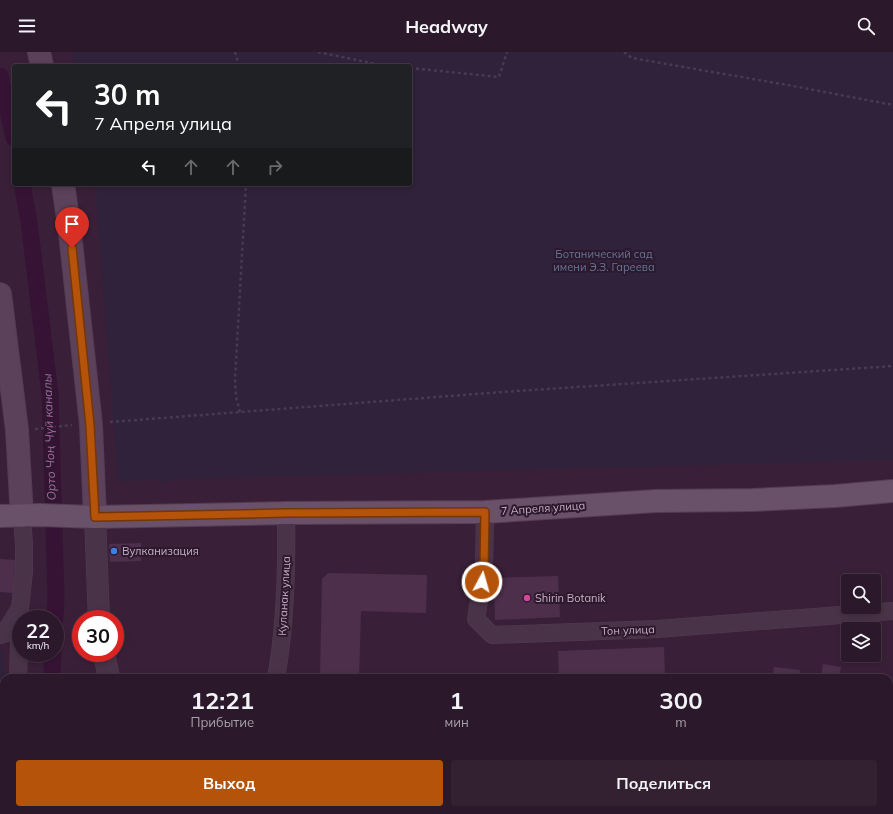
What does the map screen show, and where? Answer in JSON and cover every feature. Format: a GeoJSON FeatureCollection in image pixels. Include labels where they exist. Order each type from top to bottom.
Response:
{"type":"FeatureCollection","features":[{"type":"Feature","properties":{"kind":"main road"},"geometry":{"type":"LineString","coordinates":[[39,52],[42,64]]}},
{"type":"Feature","properties":{"kind":"main road"},"geometry":{"type":"LineString","coordinates":[[63,186],[70,233],[90,425],[87,516]]}},
{"type":"Feature","properties":{"kind":"main road"},"geometry":{"type":"LineString","coordinates":[[0,294],[17,430],[31,515]]}},
{"type":"Feature","properties":{"kind":"main road","name":"7 Апреля улица"},"geometry":{"type":"LineString","coordinates":[[0,516],[485,512],[656,501],[752,500],[893,491]]}},
{"type":"Feature","properties":{"kind":"street","name":"Тон улица"},"geometry":{"type":"LineString","coordinates":[[485,512],[484,570],[476,619],[492,636],[658,629],[893,611]]}},
{"type":"Feature","properties":{"kind":"street","name":"Куланак улица"},"geometry":{"type":"LineString","coordinates":[[277,674],[281,654],[287,558],[286,513]]}},
{"type":"Feature","properties":{"kind":"street"},"geometry":{"type":"LineString","coordinates":[[18,674],[24,545],[31,515]]}},
{"type":"Feature","properties":{"kind":"street"},"geometry":{"type":"LineString","coordinates":[[87,516],[98,610]]}},
{"type":"Feature","properties":{"kind":"street"},"geometry":{"type":"LineString","coordinates":[[0,635],[4,634],[20,608]]}},
{"type":"Feature","properties":{"kind":"street"},"geometry":{"type":"LineString","coordinates":[[106,662],[108,674]]}},
{"type":"Feature","properties":{"kind":"path"},"geometry":{"type":"LineString","coordinates":[[236,52],[239,64]]}},
{"type":"Feature","properties":{"kind":"path"},"geometry":{"type":"LineString","coordinates":[[318,52],[376,64]]}},
{"type":"Feature","properties":{"kind":"path"},"geometry":{"type":"LineString","coordinates":[[412,68],[500,76],[507,52]]}},
{"type":"Feature","properties":{"kind":"path"},"geometry":{"type":"LineString","coordinates":[[624,52],[632,58],[893,105]]}},
{"type":"Feature","properties":{"kind":"path"},"geometry":{"type":"LineString","coordinates":[[240,412],[236,397],[235,379],[246,186]]}},
{"type":"Feature","properties":{"kind":"path"},"geometry":{"type":"LineString","coordinates":[[105,423],[502,392],[893,366]]}},
{"type":"Feature","properties":{"kind":"path"},"geometry":{"type":"LineString","coordinates":[[37,428],[68,426]]}},
{"type":"Feature","properties":{"kind":"green space","name":"Ботанический сад имени Э.З. Гареева"},"geometry":{"type":"Polygon","coordinates":[[[71,52],[893,52],[893,460],[178,479],[166,482],[156,480],[118,481],[95,186],[412,186],[412,64],[74,64],[71,52]]]}},
{"type":"Feature","properties":{"kind":"green space"},"geometry":{"type":"Polygon","coordinates":[[[0,650],[2,650],[5,674],[0,674],[0,650]]]}},
{"type":"Feature","properties":{"kind":"building"},"geometry":{"type":"Polygon","coordinates":[[[141,543],[141,561],[110,562],[109,544],[141,543]]]}},
{"type":"Feature","properties":{"kind":"building"},"geometry":{"type":"Polygon","coordinates":[[[0,559],[15,560],[14,593],[0,592],[0,559]]]}},
{"type":"Feature","properties":{"kind":"building"},"geometry":{"type":"Polygon","coordinates":[[[328,573],[427,575],[426,613],[361,611],[359,674],[320,674],[322,579],[328,573]]]}},
{"type":"Feature","properties":{"kind":"building","name":"Shirin Botanik"},"geometry":{"type":"Polygon","coordinates":[[[558,576],[560,617],[495,620],[494,578],[558,576]]]}},
{"type":"Feature","properties":{"kind":"building"},"geometry":{"type":"Polygon","coordinates":[[[664,647],[665,674],[559,674],[558,651],[664,647]]]}},
{"type":"Feature","properties":{"kind":"building"},"geometry":{"type":"Polygon","coordinates":[[[823,664],[841,667],[840,674],[822,674],[823,664]]]}},
{"type":"Feature","properties":{"kind":"building"},"geometry":{"type":"Polygon","coordinates":[[[774,667],[800,670],[800,674],[773,674],[774,667]]]}},
{"type":"Feature","properties":{"kind":"waterway","name":"Орто Чоң Чүй каналы"},"geometry":{"type":"LineString","coordinates":[[0,76],[12,129]]}},
{"type":"Feature","properties":{"kind":"waterway","name":"Орто Чоң Чүй каналы"},"geometry":{"type":"LineString","coordinates":[[22,186],[29,222],[50,394],[55,610]]}},
{"type":"Feature","properties":{"kind":"waterway","name":"Орто Чоң Чүй каналы"},"geometry":{"type":"LineString","coordinates":[[52,674],[53,662]]}},
{"type":"Feature","properties":{"kind":"place","name":"Вулканизация"},"geometry":{"type":"Point","coordinates":[114,551]}},
{"type":"Feature","properties":{"kind":"place","name":"Shirin Botanik"},"geometry":{"type":"Point","coordinates":[527,598]}},
{"type":"Feature","properties":{"kind":"route"},"geometry":{"type":"LineString","coordinates":[[72,248],[90,425],[95,517],[286,513],[485,512],[484,570],[482,582]]}}]}
